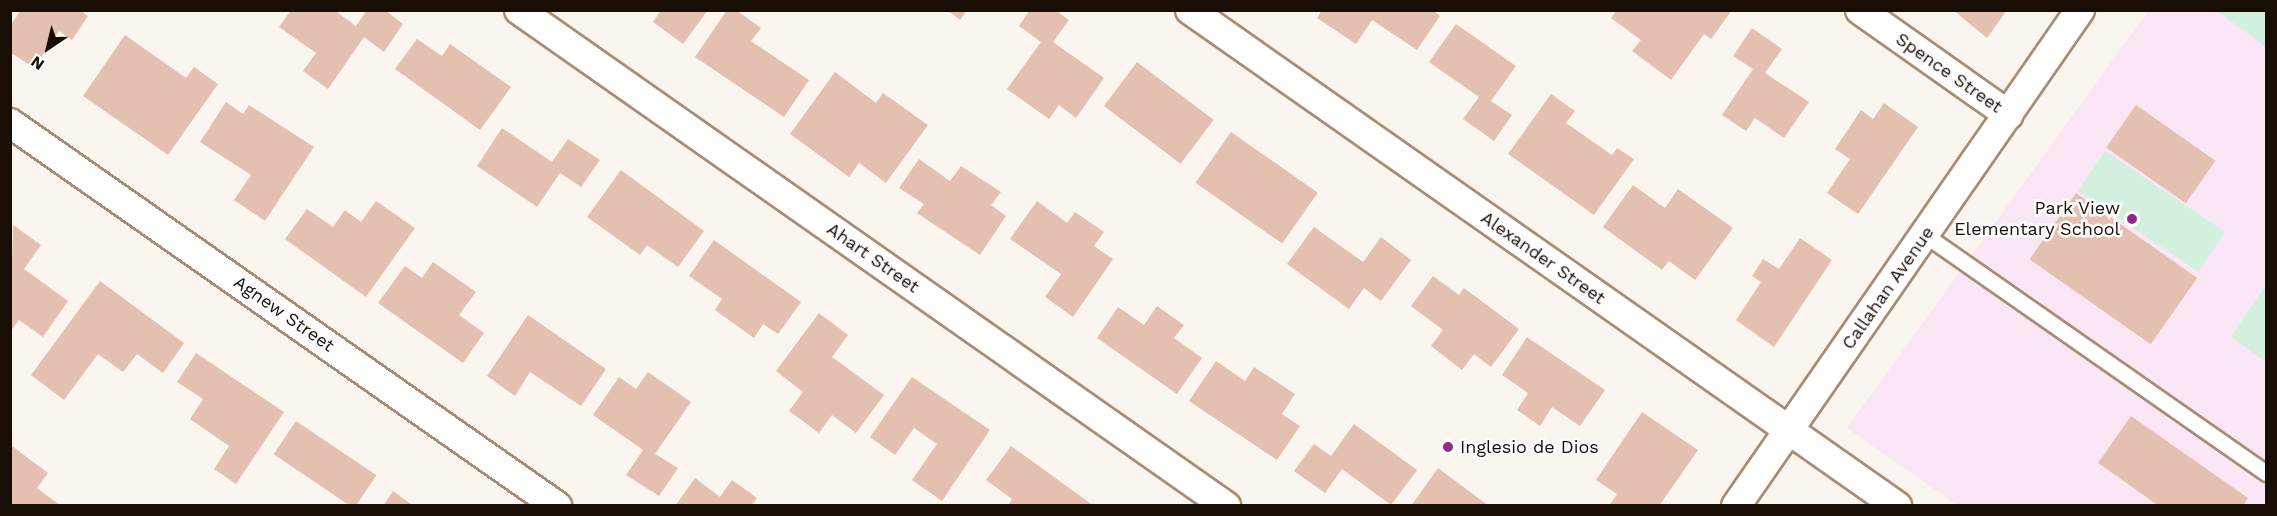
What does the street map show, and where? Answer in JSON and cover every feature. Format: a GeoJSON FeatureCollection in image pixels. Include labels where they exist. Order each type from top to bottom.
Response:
{"type":"FeatureCollection","features":[{"type":"Feature","properties":{"kind":"street","name":"Ahart Street"},"geometry":{"type":"LineString","coordinates":[[519,10],[1227,506]]}},
{"type":"Feature","properties":{"kind":"street","name":"Alexander Street"},"geometry":{"type":"LineString","coordinates":[[1190,10],[1897,506]]}},
{"type":"Feature","properties":{"kind":"street","name":"Spence Street"},"geometry":{"type":"LineString","coordinates":[[1860,10],[2009,115]]}},
{"type":"Feature","properties":{"kind":"street","name":"Callahan Avenue"},"geometry":{"type":"LineString","coordinates":[[1736,506],[2080,10]]}},
{"type":"Feature","properties":{"kind":"street","name":"Agnew Street"},"geometry":{"type":"LineString","coordinates":[[10,123],[557,506]]}},
{"type":"Feature","properties":{"kind":"lane"},"geometry":{"type":"LineString","coordinates":[[1925,235],[2266,473]]}},
{"type":"Feature","properties":{"kind":"shaded area","name":"Park View Elementary School"},"geometry":{"type":"Polygon","coordinates":[[[2148,11],[2266,11],[2266,505],[1957,505],[1847,428],[2148,11]]]}},
{"type":"Feature","properties":{"kind":"green space"},"geometry":{"type":"Polygon","coordinates":[[[2217,11],[2266,11],[2266,47],[2217,11]]]}},
{"type":"Feature","properties":{"kind":"green space"},"geometry":{"type":"Polygon","coordinates":[[[2105,151],[2225,232],[2198,272],[2078,191],[2105,151]]]}},
{"type":"Feature","properties":{"kind":"green space"},"geometry":{"type":"Polygon","coordinates":[[[2266,285],[2266,362],[2231,337],[2266,285]]]}},
{"type":"Feature","properties":{"kind":"building"},"geometry":{"type":"Polygon","coordinates":[[[21,10],[80,10],[88,16],[72,40],[59,31],[34,68],[10,52],[10,26],[21,10]]]}},
{"type":"Feature","properties":{"kind":"building"},"geometry":{"type":"Polygon","coordinates":[[[291,10],[334,10],[356,26],[367,10],[385,10],[403,24],[384,52],[364,37],[328,89],[303,71],[316,53],[279,27],[291,10]]]}},
{"type":"Feature","properties":{"kind":"building"},"geometry":{"type":"Polygon","coordinates":[[[661,10],[708,10],[683,44],[653,22],[661,10]]]}},
{"type":"Feature","properties":{"kind":"building"},"geometry":{"type":"Polygon","coordinates":[[[727,10],[736,10],[761,28],[751,41],[809,80],[784,117],[695,57],[727,10]]]}},
{"type":"Feature","properties":{"kind":"building"},"geometry":{"type":"Polygon","coordinates":[[[947,10],[967,10],[960,20],[947,10]]]}},
{"type":"Feature","properties":{"kind":"building"},"geometry":{"type":"Polygon","coordinates":[[[1030,10],[1055,10],[1069,20],[1053,42],[1104,78],[1076,118],[1059,105],[1049,119],[1007,89],[1041,42],[1019,26],[1030,10]]]}},
{"type":"Feature","properties":{"kind":"building"},"geometry":{"type":"Polygon","coordinates":[[[1322,10],[1433,10],[1440,16],[1417,50],[1372,20],[1356,44],[1317,18],[1322,10]]]}},
{"type":"Feature","properties":{"kind":"building"},"geometry":{"type":"Polygon","coordinates":[[[1617,10],[1726,10],[1730,13],[1711,39],[1704,34],[1671,80],[1632,51],[1641,40],[1611,18],[1617,10]]]}},
{"type":"Feature","properties":{"kind":"building"},"geometry":{"type":"Polygon","coordinates":[[[1953,10],[2007,10],[1987,38],[1953,10]]]}},
{"type":"Feature","properties":{"kind":"building"},"geometry":{"type":"Polygon","coordinates":[[[1456,24],[1516,66],[1491,101],[1512,115],[1494,141],[1463,119],[1479,97],[1429,62],[1456,24]]]}},
{"type":"Feature","properties":{"kind":"building"},"geometry":{"type":"Polygon","coordinates":[[[1752,28],[1782,49],[1765,73],[1809,102],[1784,138],[1755,118],[1746,131],[1722,115],[1753,69],[1733,56],[1752,28]]]}},
{"type":"Feature","properties":{"kind":"building"},"geometry":{"type":"Polygon","coordinates":[[[125,35],[186,78],[194,67],[218,84],[168,155],[83,96],[125,35]]]}},
{"type":"Feature","properties":{"kind":"building"},"geometry":{"type":"Polygon","coordinates":[[[417,39],[442,56],[450,44],[511,87],[480,130],[395,69],[417,39]]]}},
{"type":"Feature","properties":{"kind":"building"},"geometry":{"type":"Polygon","coordinates":[[[1137,62],[1214,120],[1181,164],[1104,106],[1137,62]]]}},
{"type":"Feature","properties":{"kind":"building"},"geometry":{"type":"Polygon","coordinates":[[[835,72],[876,103],[883,93],[928,125],[886,183],[859,163],[849,177],[790,134],[835,72]]]}},
{"type":"Feature","properties":{"kind":"building"},"geometry":{"type":"Polygon","coordinates":[[[1551,94],[1575,111],[1566,123],[1612,155],[1617,148],[1634,159],[1594,215],[1508,154],[1551,94]]]}},
{"type":"Feature","properties":{"kind":"building"},"geometry":{"type":"Polygon","coordinates":[[[226,102],[243,114],[249,105],[314,147],[265,221],[234,200],[251,175],[200,142],[226,102]]]}},
{"type":"Feature","properties":{"kind":"building"},"geometry":{"type":"Polygon","coordinates":[[[1884,103],[1918,127],[1858,214],[1827,193],[1850,159],[1835,149],[1861,110],[1873,119],[1884,103]]]}},
{"type":"Feature","properties":{"kind":"building"},"geometry":{"type":"Polygon","coordinates":[[[2136,105],[2215,161],[2186,203],[2106,148],[2136,105]]]}},
{"type":"Feature","properties":{"kind":"building"},"geometry":{"type":"Polygon","coordinates":[[[502,128],[552,162],[568,139],[600,160],[581,187],[560,173],[537,207],[477,166],[502,128]]]}},
{"type":"Feature","properties":{"kind":"building"},"geometry":{"type":"Polygon","coordinates":[[[1231,132],[1318,193],[1282,244],[1195,183],[1231,132]]]}},
{"type":"Feature","properties":{"kind":"building"},"geometry":{"type":"Polygon","coordinates":[[[919,159],[950,181],[961,166],[1001,192],[991,205],[1006,216],[980,255],[917,213],[924,204],[899,188],[919,159]]]}},
{"type":"Feature","properties":{"kind":"building"},"geometry":{"type":"Polygon","coordinates":[[[621,170],[704,231],[678,267],[647,245],[640,255],[587,217],[621,170]]]}},
{"type":"Feature","properties":{"kind":"building"},"geometry":{"type":"Polygon","coordinates":[[[1633,185],[1665,208],[1678,189],[1733,228],[1695,280],[1669,261],[1662,270],[1603,227],[1633,185]]]}},
{"type":"Feature","properties":{"kind":"building"},"geometry":{"type":"Polygon","coordinates":[[[2076,193],[2197,278],[2151,344],[2030,259],[2076,193]]]}},
{"type":"Feature","properties":{"kind":"building"},"geometry":{"type":"Polygon","coordinates":[[[376,201],[415,228],[366,297],[285,239],[307,209],[333,227],[345,210],[361,222],[376,201]]]}},
{"type":"Feature","properties":{"kind":"building"},"geometry":{"type":"Polygon","coordinates":[[[1037,201],[1067,223],[1075,212],[1104,232],[1094,246],[1113,259],[1073,317],[1045,297],[1061,274],[1010,239],[1037,201]]]}},
{"type":"Feature","properties":{"kind":"building"},"geometry":{"type":"Polygon","coordinates":[[[13,225],[41,245],[24,269],[68,301],[43,337],[19,320],[10,332],[13,225]]]}},
{"type":"Feature","properties":{"kind":"building"},"geometry":{"type":"Polygon","coordinates":[[[1314,227],[1363,262],[1381,237],[1411,260],[1381,301],[1364,288],[1349,309],[1287,264],[1314,227]]]}},
{"type":"Feature","properties":{"kind":"building"},"geometry":{"type":"Polygon","coordinates":[[[1800,238],[1832,260],[1774,347],[1736,320],[1761,282],[1752,276],[1763,259],[1779,269],[1800,238]]]}},
{"type":"Feature","properties":{"kind":"building"},"geometry":{"type":"Polygon","coordinates":[[[714,240],[801,302],[778,334],[763,324],[754,338],[715,310],[722,299],[689,276],[714,240]]]}},
{"type":"Feature","properties":{"kind":"building"},"geometry":{"type":"Polygon","coordinates":[[[433,262],[476,292],[459,315],[484,333],[463,363],[378,303],[405,266],[422,278],[433,262]]]}},
{"type":"Feature","properties":{"kind":"building"},"geometry":{"type":"Polygon","coordinates":[[[1433,276],[1459,295],[1464,288],[1519,329],[1491,367],[1474,354],[1462,370],[1431,346],[1443,330],[1411,306],[1433,276]]]}},
{"type":"Feature","properties":{"kind":"building"},"geometry":{"type":"Polygon","coordinates":[[[100,281],[184,343],[163,373],[137,354],[123,372],[98,354],[64,400],[31,375],[100,281]]]}},
{"type":"Feature","properties":{"kind":"building"},"geometry":{"type":"Polygon","coordinates":[[[1157,306],[1184,325],[1174,338],[1202,358],[1177,394],[1097,338],[1118,307],[1144,325],[1157,306]]]}},
{"type":"Feature","properties":{"kind":"building"},"geometry":{"type":"Polygon","coordinates":[[[819,313],[848,335],[832,357],[884,395],[856,433],[832,415],[819,433],[789,411],[803,392],[776,371],[819,313]]]}},
{"type":"Feature","properties":{"kind":"building"},"geometry":{"type":"Polygon","coordinates":[[[528,315],[606,369],[581,406],[530,372],[515,396],[487,376],[528,315]]]}},
{"type":"Feature","properties":{"kind":"building"},"geometry":{"type":"Polygon","coordinates":[[[1527,337],[1605,390],[1580,426],[1552,407],[1540,426],[1517,410],[1528,393],[1502,375],[1527,337]]]}},
{"type":"Feature","properties":{"kind":"building"},"geometry":{"type":"Polygon","coordinates":[[[196,353],[284,412],[236,484],[214,469],[229,446],[190,419],[203,399],[177,382],[196,353]]]}},
{"type":"Feature","properties":{"kind":"building"},"geometry":{"type":"Polygon","coordinates":[[[1216,361],[1245,381],[1254,367],[1295,394],[1282,414],[1300,426],[1277,460],[1189,401],[1216,361]]]}},
{"type":"Feature","properties":{"kind":"building"},"geometry":{"type":"Polygon","coordinates":[[[648,372],[691,402],[655,454],[678,468],[659,496],[626,475],[643,450],[593,415],[619,377],[636,389],[648,372]]]}},
{"type":"Feature","properties":{"kind":"building"},"geometry":{"type":"Polygon","coordinates":[[[912,377],[990,430],[942,501],[912,480],[937,444],[914,428],[895,455],[870,437],[912,377]]]}},
{"type":"Feature","properties":{"kind":"building"},"geometry":{"type":"Polygon","coordinates":[[[1642,412],[1698,450],[1659,506],[1609,506],[1617,494],[1596,480],[1642,412]]]}},
{"type":"Feature","properties":{"kind":"building"},"geometry":{"type":"Polygon","coordinates":[[[2131,416],[2248,498],[2243,506],[2159,506],[2098,463],[2131,416]]]}},
{"type":"Feature","properties":{"kind":"building"},"geometry":{"type":"Polygon","coordinates":[[[296,421],[376,475],[356,506],[350,506],[274,454],[296,421]]]}},
{"type":"Feature","properties":{"kind":"building"},"geometry":{"type":"Polygon","coordinates":[[[1354,424],[1417,470],[1391,505],[1342,469],[1325,493],[1294,471],[1314,444],[1331,456],[1354,424]]]}},
{"type":"Feature","properties":{"kind":"building"},"geometry":{"type":"Polygon","coordinates":[[[12,446],[48,473],[37,488],[61,506],[10,506],[12,446]]]}},
{"type":"Feature","properties":{"kind":"building"},"geometry":{"type":"Polygon","coordinates":[[[1011,446],[1094,506],[1008,506],[1012,499],[986,480],[1011,446]]]}},
{"type":"Feature","properties":{"kind":"building"},"geometry":{"type":"Polygon","coordinates":[[[1438,468],[1489,506],[1411,506],[1438,468]]]}},
{"type":"Feature","properties":{"kind":"building"},"geometry":{"type":"Polygon","coordinates":[[[695,478],[720,497],[732,480],[757,498],[751,506],[675,506],[695,478]]]}},
{"type":"Feature","properties":{"kind":"building"},"geometry":{"type":"Polygon","coordinates":[[[393,491],[414,506],[383,506],[393,491]]]}},
{"type":"Feature","properties":{"kind":"place","name":"Park View Elementary School"},"geometry":{"type":"Point","coordinates":[2132,219]}},
{"type":"Feature","properties":{"kind":"place","name":"Inglesio de Dios"},"geometry":{"type":"Point","coordinates":[1448,447]}}]}
